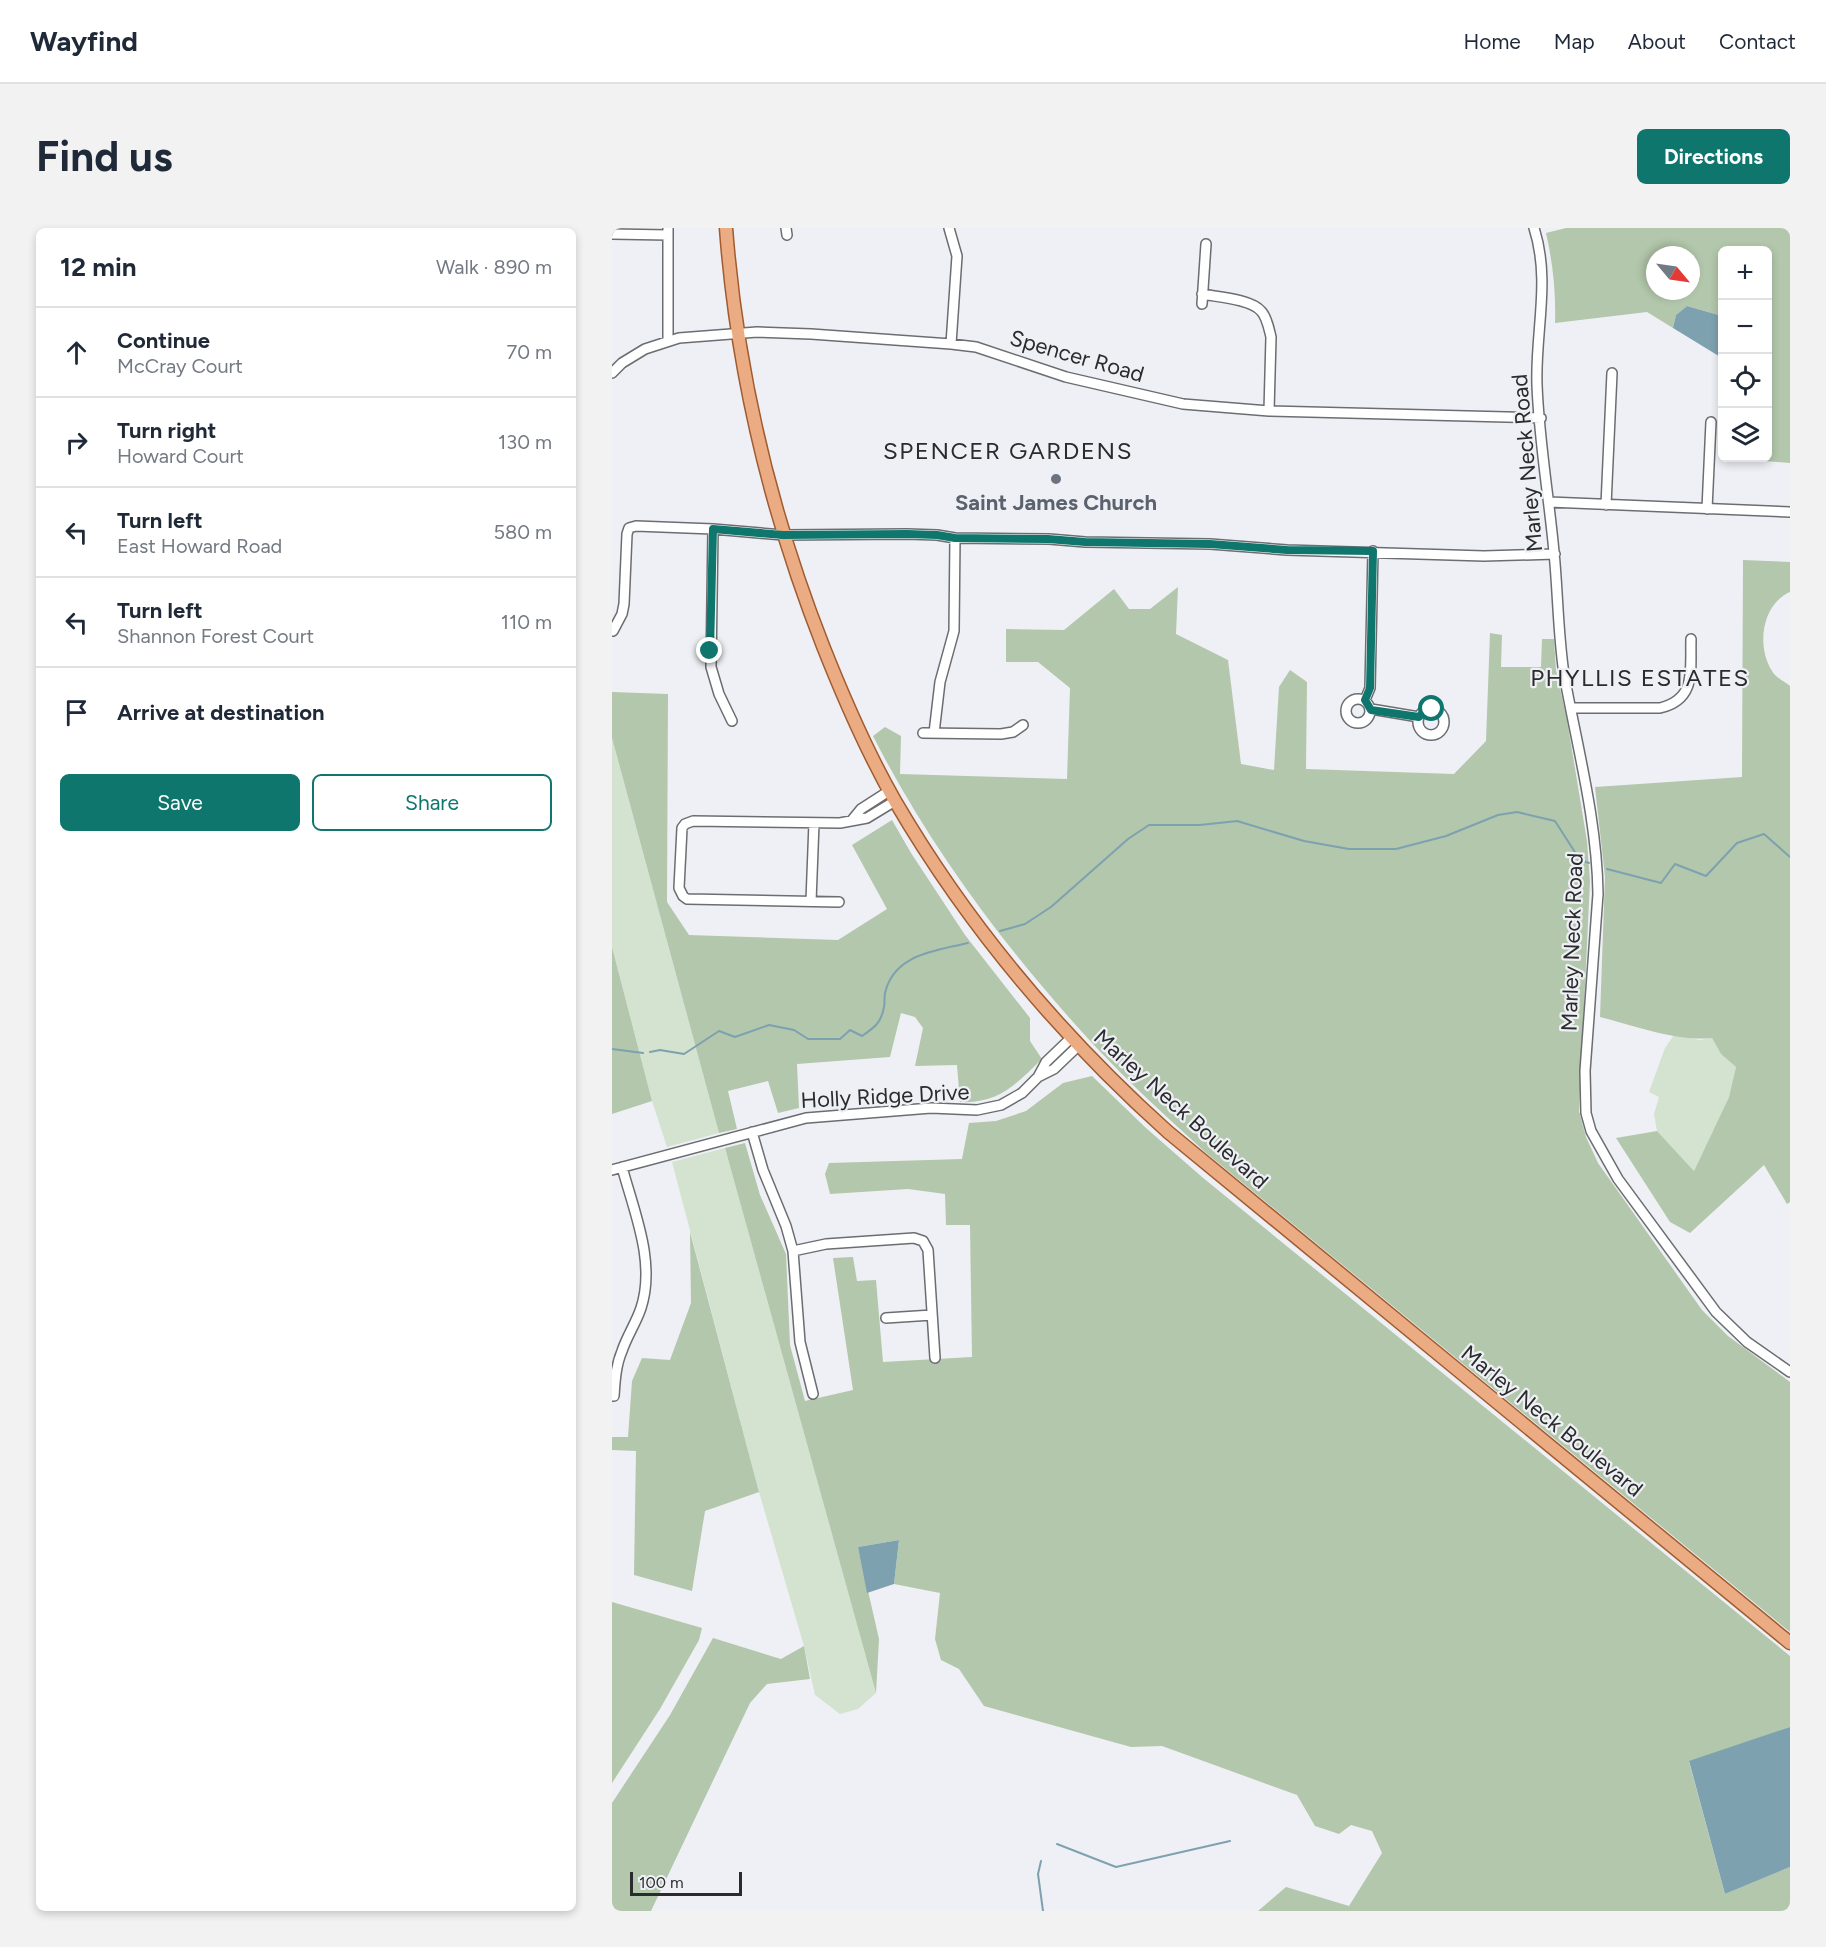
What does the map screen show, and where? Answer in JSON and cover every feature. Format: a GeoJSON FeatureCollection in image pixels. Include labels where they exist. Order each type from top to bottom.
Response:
{"type":"FeatureCollection","features":[{"type":"Feature","properties":{"kind":"main road","name":"Marley Neck Boulevard"},"geometry":{"type":"LineString","coordinates":[[726,228],[737,333],[758,440],[783,535],[836,678],[892,796],[948,885],[1002,958],[1074,1042],[1137,1104],[1199,1159],[1790,1643]]}},
{"type":"Feature","properties":{"kind":"street"},"geometry":{"type":"LineString","coordinates":[[949,228],[957,256],[951,344]]}},
{"type":"Feature","properties":{"kind":"street","name":"Marley Neck Road"},"geometry":{"type":"LineString","coordinates":[[1534,228],[1543,266],[1537,385],[1555,555],[1560,647],[1588,794],[1598,864],[1585,1071],[1586,1113],[1599,1148],[1618,1179],[1716,1312],[1747,1342],[1790,1372]]}},
{"type":"Feature","properties":{"kind":"street"},"geometry":{"type":"LineString","coordinates":[[612,234],[668,232],[668,341]]}},
{"type":"Feature","properties":{"kind":"street"},"geometry":{"type":"LineString","coordinates":[[1206,244],[1202,299],[1244,302],[1261,310],[1269,327],[1271,337],[1269,411]]}},
{"type":"Feature","properties":{"kind":"street","name":"Spencer Road"},"geometry":{"type":"LineString","coordinates":[[612,373],[622,363],[645,349],[679,338],[737,333],[811,334],[976,347],[1066,377],[1184,404],[1269,411],[1540,418]]}},
{"type":"Feature","properties":{"kind":"street"},"geometry":{"type":"LineString","coordinates":[[1606,505],[1612,373]]}},
{"type":"Feature","properties":{"kind":"street"},"geometry":{"type":"LineString","coordinates":[[1707,509],[1710,422]]}},
{"type":"Feature","properties":{"kind":"street"},"geometry":{"type":"LineString","coordinates":[[1549,502],[1790,512]]}},
{"type":"Feature","properties":{"kind":"street"},"geometry":{"type":"LineString","coordinates":[[612,631],[622,614],[624,604],[627,534],[629,528],[636,526],[783,535],[907,534],[955,538],[1210,544],[1287,550],[1485,556],[1555,555]]}},
{"type":"Feature","properties":{"kind":"street"},"geometry":{"type":"LineString","coordinates":[[713,529],[711,667],[719,694],[732,721]]}},
{"type":"Feature","properties":{"kind":"street"},"geometry":{"type":"LineString","coordinates":[[934,733],[939,688],[954,631],[955,538]]}},
{"type":"Feature","properties":{"kind":"street"},"geometry":{"type":"LineString","coordinates":[[1365,700],[1370,688],[1373,551]]}},
{"type":"Feature","properties":{"kind":"street"},"geometry":{"type":"LineString","coordinates":[[1572,708],[1660,708],[1671,705],[1687,690],[1690,680],[1691,639]]}},
{"type":"Feature","properties":{"kind":"street"},"geometry":{"type":"LineString","coordinates":[[1353,699],[1365,700],[1371,710],[1370,716],[1367,720],[1355,723],[1350,720],[1346,709],[1348,704],[1353,699]]}},
{"type":"Feature","properties":{"kind":"street"},"geometry":{"type":"LineString","coordinates":[[1371,710],[1419,717]]}},
{"type":"Feature","properties":{"kind":"street"},"geometry":{"type":"LineString","coordinates":[[923,733],[1001,734],[1013,732],[1023,726]]}},
{"type":"Feature","properties":{"kind":"street"},"geometry":{"type":"LineString","coordinates":[[839,902],[692,900],[683,896],[679,888],[680,833],[685,824],[693,821],[814,824],[867,818],[892,796]]}},
{"type":"Feature","properties":{"kind":"street"},"geometry":{"type":"LineString","coordinates":[[811,901],[814,824]]}},
{"type":"Feature","properties":{"kind":"street","name":"Holly Ridge Drive"},"geometry":{"type":"LineString","coordinates":[[612,1396],[614,1396],[618,1362],[641,1307],[646,1285],[643,1245],[617,1169],[785,1122],[826,1115],[931,1108],[989,1109],[1012,1100],[1038,1077],[1046,1062],[1074,1042]]}},
{"type":"Feature","properties":{"kind":"street"},"geometry":{"type":"LineString","coordinates":[[752,1132],[763,1170],[786,1226],[793,1251],[800,1342],[813,1394]]}},
{"type":"Feature","properties":{"kind":"street"},"geometry":{"type":"LineString","coordinates":[[793,1251],[826,1244],[919,1239],[928,1250],[935,1358]]}},
{"type":"Feature","properties":{"kind":"street"},"geometry":{"type":"LineString","coordinates":[[886,1318],[932,1316]]}},
{"type":"Feature","properties":{"kind":"green space"},"geometry":{"type":"Polygon","coordinates":[[[1566,228],[1790,228],[1790,463],[1772,462],[1772,246],[1718,246],[1718,315],[1687,306],[1676,315],[1673,328],[1647,312],[1555,323],[1551,256],[1546,233],[1566,228]]]}},
{"type":"Feature","properties":{"kind":"green space"},"geometry":{"type":"Polygon","coordinates":[[[1743,560],[1790,562],[1790,592],[1773,606],[1764,627],[1763,638],[1767,661],[1772,671],[1790,686],[1790,1202],[1787,1204],[1764,1165],[1690,1233],[1670,1222],[1616,1138],[1657,1131],[1694,1171],[1729,1097],[1736,1067],[1721,1054],[1712,1038],[1684,1038],[1600,1017],[1605,877],[1595,787],[1742,777],[1743,560]]]}},
{"type":"Feature","properties":{"kind":"green space"},"geometry":{"type":"Polygon","coordinates":[[[1178,587],[1176,634],[1228,660],[1241,764],[1274,770],[1279,687],[1290,670],[1307,682],[1306,769],[1454,774],[1486,741],[1490,633],[1502,635],[1501,667],[1541,667],[1542,639],[1554,639],[1556,670],[1567,720],[1587,841],[1590,881],[1579,1111],[1586,1137],[1598,1163],[1702,1310],[1728,1336],[1790,1382],[1790,1632],[1205,1152],[1148,1099],[1061,1009],[1001,936],[945,858],[895,778],[873,736],[885,727],[901,736],[900,774],[1067,779],[1070,688],[1038,662],[1006,662],[1006,629],[1064,630],[1114,589],[1129,609],[1150,609],[1178,587]]]}},
{"type":"Feature","properties":{"kind":"green space"},"geometry":{"type":"Polygon","coordinates":[[[612,692],[668,694],[667,902],[689,935],[838,940],[887,909],[852,845],[892,820],[965,935],[1030,1018],[1030,1041],[1042,1059],[1006,1091],[986,1100],[960,1102],[957,1065],[915,1066],[923,1028],[915,1017],[901,1013],[890,1057],[797,1064],[799,1108],[778,1113],[768,1081],[728,1091],[737,1129],[719,1133],[612,738],[612,692]]]}},
{"type":"Feature","properties":{"kind":"green space"},"geometry":{"type":"Polygon","coordinates":[[[612,738],[719,1133],[667,1147],[652,1101],[612,947],[612,738]]]}},
{"type":"Feature","properties":{"kind":"green space"},"geometry":{"type":"Polygon","coordinates":[[[612,947],[652,1101],[612,1114],[612,947]]]}},
{"type":"Feature","properties":{"kind":"green space"},"geometry":{"type":"Polygon","coordinates":[[[1674,1035],[1700,1040],[1712,1038],[1721,1054],[1736,1067],[1729,1097],[1694,1171],[1657,1131],[1654,1114],[1659,1097],[1649,1092],[1665,1048],[1674,1035]]]}},
{"type":"Feature","properties":{"kind":"green space"},"geometry":{"type":"Polygon","coordinates":[[[1092,1076],[1202,1177],[1790,1656],[1790,1727],[1689,1762],[1725,1894],[1790,1867],[1790,1911],[1258,1911],[1286,1887],[1349,1906],[1382,1853],[1372,1831],[1351,1825],[1339,1834],[1315,1826],[1297,1795],[1162,1746],[1131,1747],[984,1706],[959,1669],[941,1660],[935,1639],[940,1593],[894,1584],[899,1540],[858,1547],[879,1639],[876,1693],[725,1148],[745,1143],[760,1195],[786,1254],[790,1345],[805,1401],[853,1390],[833,1258],[853,1257],[857,1281],[876,1280],[883,1362],[972,1357],[970,1225],[946,1225],[945,1194],[908,1189],[830,1194],[825,1174],[829,1163],[962,1159],[969,1123],[996,1121],[1026,1111],[1063,1083],[1092,1076]]]}},
{"type":"Feature","properties":{"kind":"green space"},"geometry":{"type":"Polygon","coordinates":[[[725,1148],[876,1693],[858,1709],[840,1714],[815,1695],[804,1646],[759,1492],[672,1162],[725,1148]]]}},
{"type":"Feature","properties":{"kind":"green space"},"geometry":{"type":"Polygon","coordinates":[[[690,1232],[759,1492],[705,1511],[692,1591],[634,1575],[636,1451],[612,1450],[612,1437],[628,1437],[632,1381],[642,1358],[670,1360],[691,1303],[690,1232]]]}},
{"type":"Feature","properties":{"kind":"green space"},"geometry":{"type":"Polygon","coordinates":[[[612,1602],[702,1628],[699,1640],[660,1709],[612,1783],[612,1602]]]}},
{"type":"Feature","properties":{"kind":"green space"},"geometry":{"type":"Polygon","coordinates":[[[713,1638],[781,1659],[804,1646],[810,1679],[767,1684],[750,1703],[651,1911],[612,1911],[612,1803],[670,1715],[713,1638]]]}},
{"type":"Feature","properties":{"kind":"water"},"geometry":{"type":"Polygon","coordinates":[[[1687,306],[1718,315],[1718,356],[1673,328],[1676,315],[1687,306]]]}},
{"type":"Feature","properties":{"kind":"water"},"geometry":{"type":"Polygon","coordinates":[[[899,1540],[894,1584],[867,1593],[858,1547],[899,1540]]]}},
{"type":"Feature","properties":{"kind":"water"},"geometry":{"type":"Polygon","coordinates":[[[1790,1727],[1790,1867],[1725,1894],[1689,1761],[1790,1727]]]}},
{"type":"Feature","properties":{"kind":"waterway"},"geometry":{"type":"LineString","coordinates":[[1000,931],[1025,924],[1051,907],[1128,839],[1149,825],[1200,825],[1237,821],[1304,841],[1349,849],[1396,849],[1446,836],[1498,815],[1517,812],[1555,821],[1580,860],[1589,863]]}},
{"type":"Feature","properties":{"kind":"waterway"},"geometry":{"type":"LineString","coordinates":[[1607,869],[1661,883],[1675,864],[1706,876],[1737,843],[1764,834],[1790,857]]}},
{"type":"Feature","properties":{"kind":"waterway"},"geometry":{"type":"LineString","coordinates":[[650,1052],[660,1050],[684,1054],[719,1031],[735,1037],[769,1025],[794,1030],[808,1039],[840,1039],[850,1030],[862,1036],[879,1021],[883,1012],[885,993],[897,970],[918,956],[968,943]]}},
{"type":"Feature","properties":{"kind":"waterway"},"geometry":{"type":"LineString","coordinates":[[612,1049],[643,1053]]}},
{"type":"Feature","properties":{"kind":"waterway"},"geometry":{"type":"LineString","coordinates":[[1057,1844],[1116,1867],[1230,1841]]}},
{"type":"Feature","properties":{"kind":"waterway"},"geometry":{"type":"LineString","coordinates":[[1041,1861],[1038,1874],[1043,1911]]}},
{"type":"Feature","properties":{"kind":"place","name":"Saint James Church"},"geometry":{"type":"Point","coordinates":[1056,479]}},
{"type":"Feature","properties":{"kind":"district","name":"SPENCER GARDENS"},"geometry":{"type":"Point","coordinates":[1008,450]}},
{"type":"Feature","properties":{"kind":"district","name":"PHYLLIS ESTATES"},"geometry":{"type":"Point","coordinates":[1640,677]}},
{"type":"Feature","properties":{"kind":"route"},"geometry":{"type":"LineString","coordinates":[[710,651],[713,529],[783,535],[907,534],[955,538],[1210,544],[1287,550],[1373,551],[1370,688],[1365,700],[1371,710],[1419,717],[1424,711],[1432,709]]}}]}
